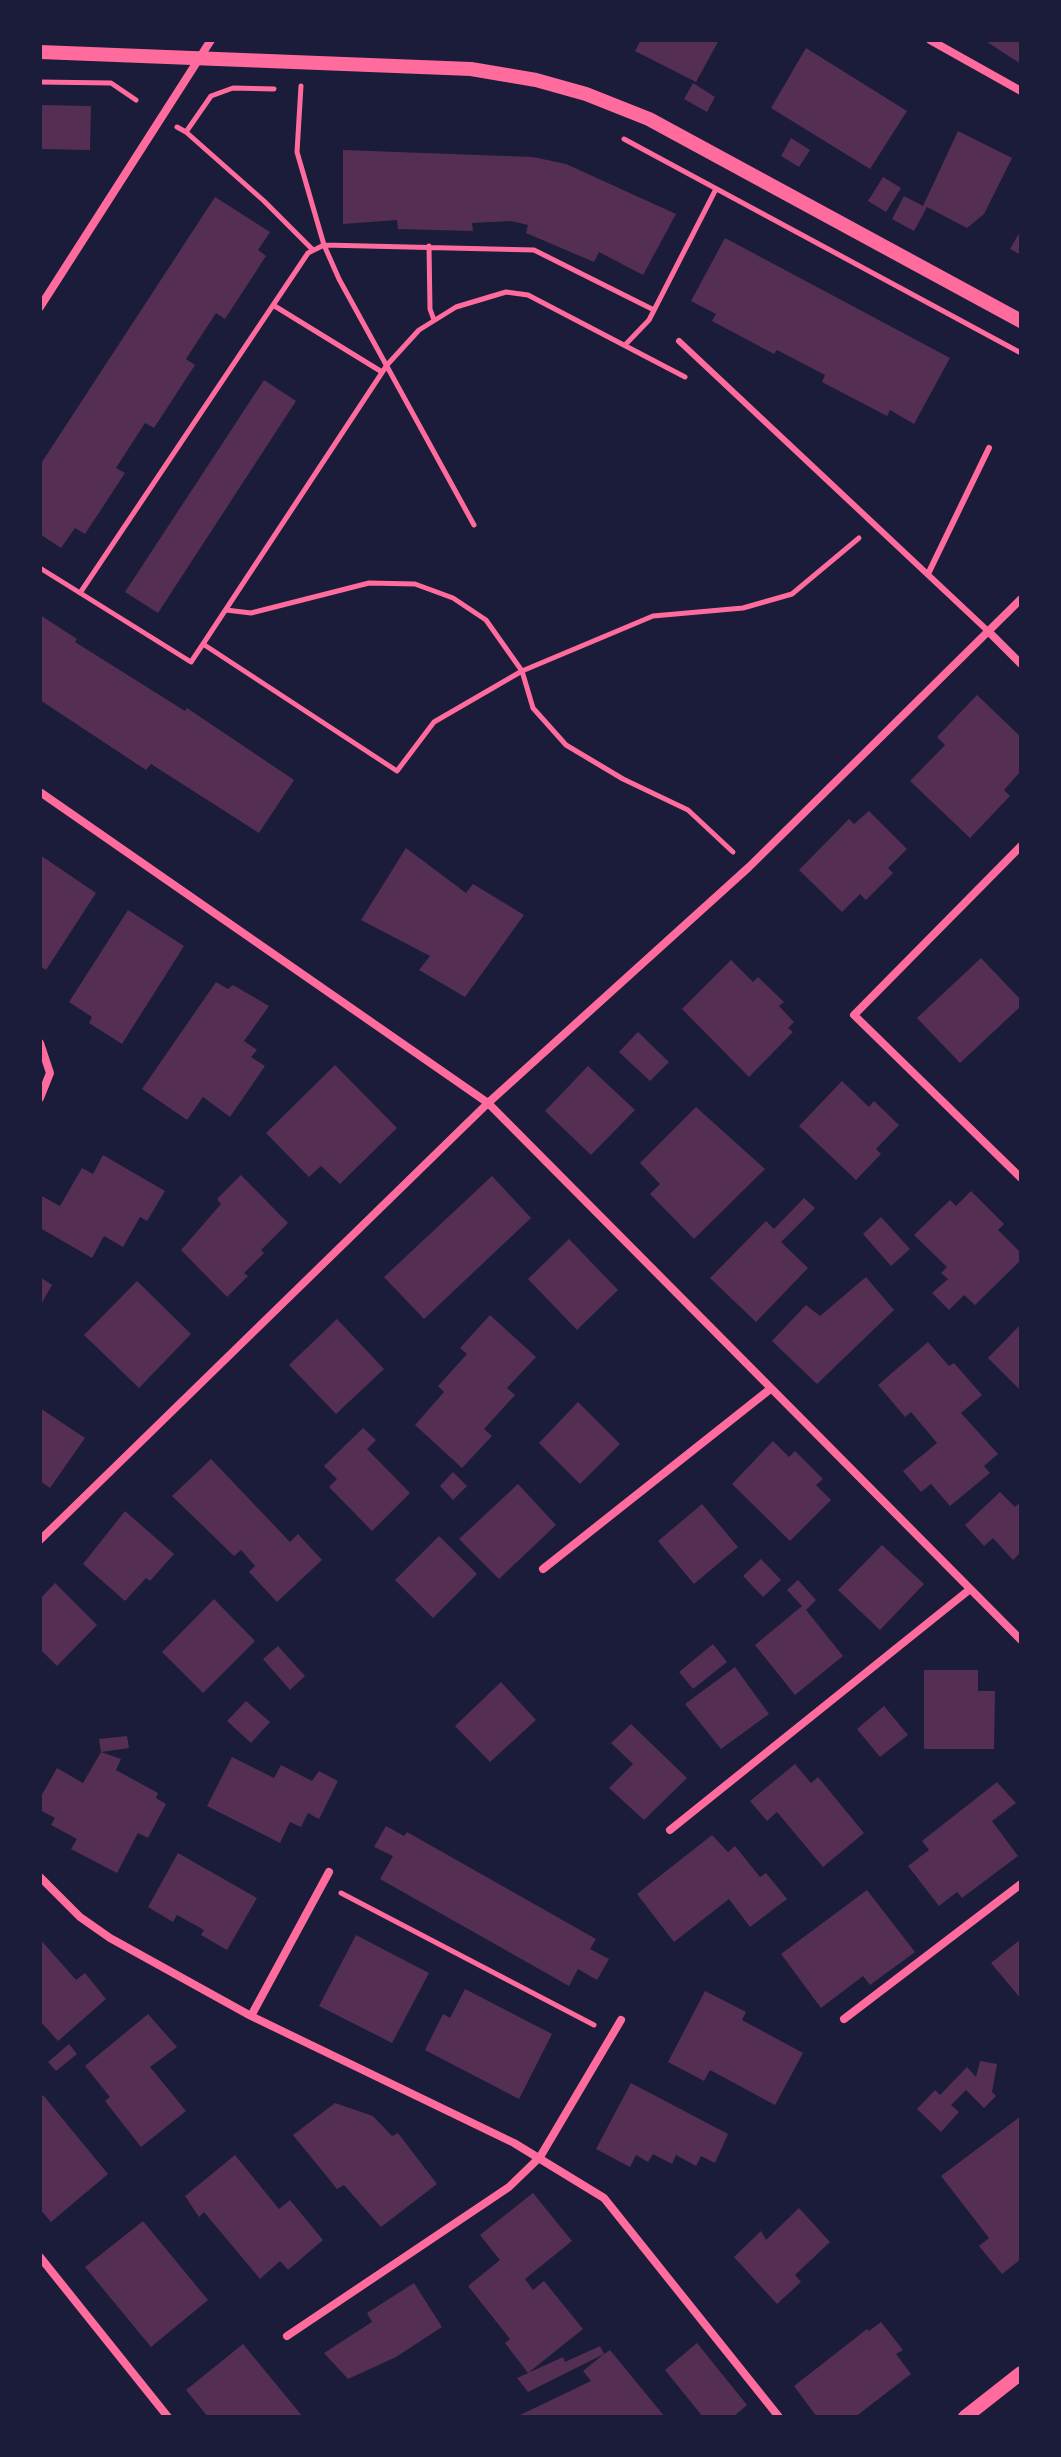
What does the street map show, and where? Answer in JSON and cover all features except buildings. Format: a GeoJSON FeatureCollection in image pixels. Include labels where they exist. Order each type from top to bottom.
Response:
{"type":"FeatureCollection","features":[{"type":"Feature","properties":{"kind":"street"},"geometry":{"type":"LineString","coordinates":[[40,307],[211,40]]}},
{"type":"Feature","properties":{"kind":"street"},"geometry":{"type":"LineString","coordinates":[[930,40],[1021,91]]}},
{"type":"Feature","properties":{"kind":"street"},"geometry":{"type":"LineString","coordinates":[[40,52],[302,61],[506,73],[618,105],[649,119],[1021,321]]}},
{"type":"Feature","properties":{"kind":"street"},"geometry":{"type":"LineString","coordinates":[[40,1540],[488,1103],[749,867],[1021,599]]}},
{"type":"Feature","properties":{"kind":"street"},"geometry":{"type":"LineString","coordinates":[[989,632],[1021,664]]}},
{"type":"Feature","properties":{"kind":"street"},"geometry":{"type":"LineString","coordinates":[[40,792],[488,1103],[769,1390],[1021,1640]]}},
{"type":"Feature","properties":{"kind":"street"},"geometry":{"type":"LineString","coordinates":[[1021,846],[854,1015],[1021,1178]]}},
{"type":"Feature","properties":{"kind":"street"},"geometry":{"type":"LineString","coordinates":[[40,1043],[50,1073],[40,1098]]}},
{"type":"Feature","properties":{"kind":"street"},"geometry":{"type":"LineString","coordinates":[[543,1569],[769,1390]]}},
{"type":"Feature","properties":{"kind":"street"},"geometry":{"type":"LineString","coordinates":[[670,1830],[969,1590]]}},
{"type":"Feature","properties":{"kind":"street"},"geometry":{"type":"LineString","coordinates":[[251,2016],[329,1872]]}},
{"type":"Feature","properties":{"kind":"street"},"geometry":{"type":"LineString","coordinates":[[40,1877],[80,1917],[110,1938],[251,2016],[540,2157],[604,2198],[779,2417]]}},
{"type":"Feature","properties":{"kind":"street"},"geometry":{"type":"LineString","coordinates":[[844,2019],[1021,1884]]}},
{"type":"Feature","properties":{"kind":"street"},"geometry":{"type":"LineString","coordinates":[[287,2336],[509,2187],[540,2157],[621,2020]]}},
{"type":"Feature","properties":{"kind":"street"},"geometry":{"type":"LineString","coordinates":[[40,2257],[168,2417]]}},
{"type":"Feature","properties":{"kind":"street"},"geometry":{"type":"LineString","coordinates":[[965,2417],[1021,2373]]}},
{"type":"Feature","properties":{"kind":"lane"},"geometry":{"type":"LineString","coordinates":[[679,341],[989,632]]}},
{"type":"Feature","properties":{"kind":"lane"},"geometry":{"type":"LineString","coordinates":[[928,574],[989,448]]}},
{"type":"Feature","properties":{"kind":"path"},"geometry":{"type":"LineString","coordinates":[[302,61],[297,152],[324,245],[474,525]]}},
{"type":"Feature","properties":{"kind":"path"},"geometry":{"type":"LineString","coordinates":[[40,82],[111,83],[136,100]]}},
{"type":"Feature","properties":{"kind":"path"},"geometry":{"type":"LineString","coordinates":[[186,132],[211,96],[233,88],[313,89]]}},
{"type":"Feature","properties":{"kind":"path"},"geometry":{"type":"LineString","coordinates":[[177,127],[264,201],[313,250]]}},
{"type":"Feature","properties":{"kind":"path"},"geometry":{"type":"LineString","coordinates":[[621,137],[1021,353]]}},
{"type":"Feature","properties":{"kind":"path"},"geometry":{"type":"LineString","coordinates":[[625,345],[654,310],[716,189]]}},
{"type":"Feature","properties":{"kind":"path"},"geometry":{"type":"LineString","coordinates":[[80,593],[313,250],[324,245],[534,250],[654,310]]}},
{"type":"Feature","properties":{"kind":"path"},"geometry":{"type":"LineString","coordinates":[[429,246],[430,309],[434,320]]}},
{"type":"Feature","properties":{"kind":"path"},"geometry":{"type":"LineString","coordinates":[[40,568],[191,662],[387,365],[419,330],[434,320],[456,307],[506,292],[549,304],[693,381],[713,386],[724,383]]}},
{"type":"Feature","properties":{"kind":"path"},"geometry":{"type":"LineString","coordinates":[[273,305],[382,372]]}},
{"type":"Feature","properties":{"kind":"path"},"geometry":{"type":"LineString","coordinates":[[203,644],[397,771],[434,722],[522,671],[653,616],[743,608],[792,594],[874,524]]}},
{"type":"Feature","properties":{"kind":"path"},"geometry":{"type":"LineString","coordinates":[[226,610],[251,613],[369,583],[415,584],[453,598],[486,620],[522,671],[533,708],[566,745],[623,779],[688,810],[749,867]]}},
{"type":"Feature","properties":{"kind":"path"},"geometry":{"type":"LineString","coordinates":[[322,1883],[613,2035]]}}]}
